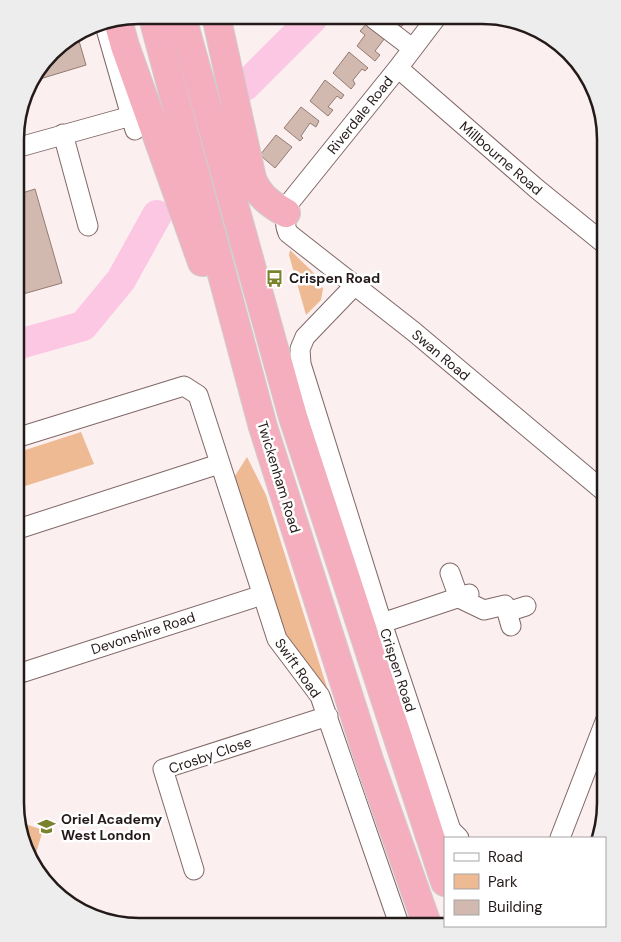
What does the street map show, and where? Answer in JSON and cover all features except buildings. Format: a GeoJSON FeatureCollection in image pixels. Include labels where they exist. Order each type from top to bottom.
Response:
{"type":"FeatureCollection","features":[{"type":"Feature","properties":{"kind":"highway","name":"Twickenham Road"},"geometry":{"type":"LineString","coordinates":[[155,24],[263,427],[370,760],[425,918]]}},
{"type":"Feature","properties":{"kind":"highway"},"geometry":{"type":"LineString","coordinates":[[184,24],[293,417],[443,873]]}},
{"type":"Feature","properties":{"kind":"highway"},"geometry":{"type":"LineString","coordinates":[[189,24],[197,72]]}},
{"type":"Feature","properties":{"kind":"highway"},"geometry":{"type":"LineString","coordinates":[[218,24],[252,179],[261,196],[286,213]]}},
{"type":"Feature","properties":{"kind":"highway"},"geometry":{"type":"LineString","coordinates":[[119,26],[189,226],[263,427]]}},
{"type":"Feature","properties":{"kind":"street"},"geometry":{"type":"LineString","coordinates":[[381,24],[412,48]]}},
{"type":"Feature","properties":{"kind":"street","name":"Riverdale Road"},"geometry":{"type":"LineString","coordinates":[[286,213],[290,202],[431,24]]}},
{"type":"Feature","properties":{"kind":"street"},"geometry":{"type":"LineString","coordinates":[[24,146],[63,134],[133,123],[106,29]]}},
{"type":"Feature","properties":{"kind":"street","name":"Millbourne Road"},"geometry":{"type":"LineString","coordinates":[[398,68],[597,239]]}},
{"type":"Feature","properties":{"kind":"street"},"geometry":{"type":"LineString","coordinates":[[63,134],[88,226]]}},
{"type":"Feature","properties":{"kind":"street","name":"Swan Road"},"geometry":{"type":"LineString","coordinates":[[286,213],[288,233],[413,331],[597,485]]}},
{"type":"Feature","properties":{"kind":"street","name":"Crispen Road"},"geometry":{"type":"LineString","coordinates":[[354,286],[305,338],[300,349],[301,364],[382,623],[451,830],[458,837]]}},
{"type":"Feature","properties":{"kind":"street","name":"Swift Road"},"geometry":{"type":"LineString","coordinates":[[24,436],[184,386],[198,394],[277,639],[320,696],[397,918]]}},
{"type":"Feature","properties":{"kind":"street"},"geometry":{"type":"LineString","coordinates":[[24,527],[219,464]]}},
{"type":"Feature","properties":{"kind":"street"},"geometry":{"type":"LineString","coordinates":[[450,573],[464,596],[484,610],[505,606],[509,619],[526,606]]}},
{"type":"Feature","properties":{"kind":"street","name":"Devonshire Road"},"geometry":{"type":"LineString","coordinates":[[24,672],[262,595]]}},
{"type":"Feature","properties":{"kind":"street"},"geometry":{"type":"LineString","coordinates":[[382,623],[464,596]]}},
{"type":"Feature","properties":{"kind":"street","name":"Crosby Close"},"geometry":{"type":"LineString","coordinates":[[194,870],[163,769],[328,716]]}},
{"type":"Feature","properties":{"kind":"street"},"geometry":{"type":"LineString","coordinates":[[560,837],[597,747]]}},
{"type":"Feature","properties":{"kind":"green space"},"geometry":{"type":"Polygon","coordinates":[[[290,250],[319,278],[316,282],[323,288],[321,300],[306,315],[289,255],[290,250]]]}},
{"type":"Feature","properties":{"kind":"green space"},"geometry":{"type":"Polygon","coordinates":[[[81,432],[94,464],[24,486],[24,450],[81,432]]]}},
{"type":"Feature","properties":{"kind":"green space"},"geometry":{"type":"Polygon","coordinates":[[[247,457],[266,495],[330,697],[285,639],[233,479],[247,457]]]}},
{"type":"Feature","properties":{"kind":"green space"},"geometry":{"type":"Polygon","coordinates":[[[26,824],[43,830],[36,854],[26,824]]]}},
{"type":"Feature","properties":{"kind":"waterway"},"geometry":{"type":"LineString","coordinates":[[245,86],[307,24]]}},
{"type":"Feature","properties":{"kind":"waterway"},"geometry":{"type":"LineString","coordinates":[[24,343],[83,326],[121,280],[157,215]]}},
{"type":"Feature","properties":{"kind":"place","name":"Crispen Road"},"geometry":{"type":"Point","coordinates":[275,278]}},
{"type":"Feature","properties":{"kind":"place","name":"Oriel Academy West London"},"geometry":{"type":"Point","coordinates":[47,827]}}]}
